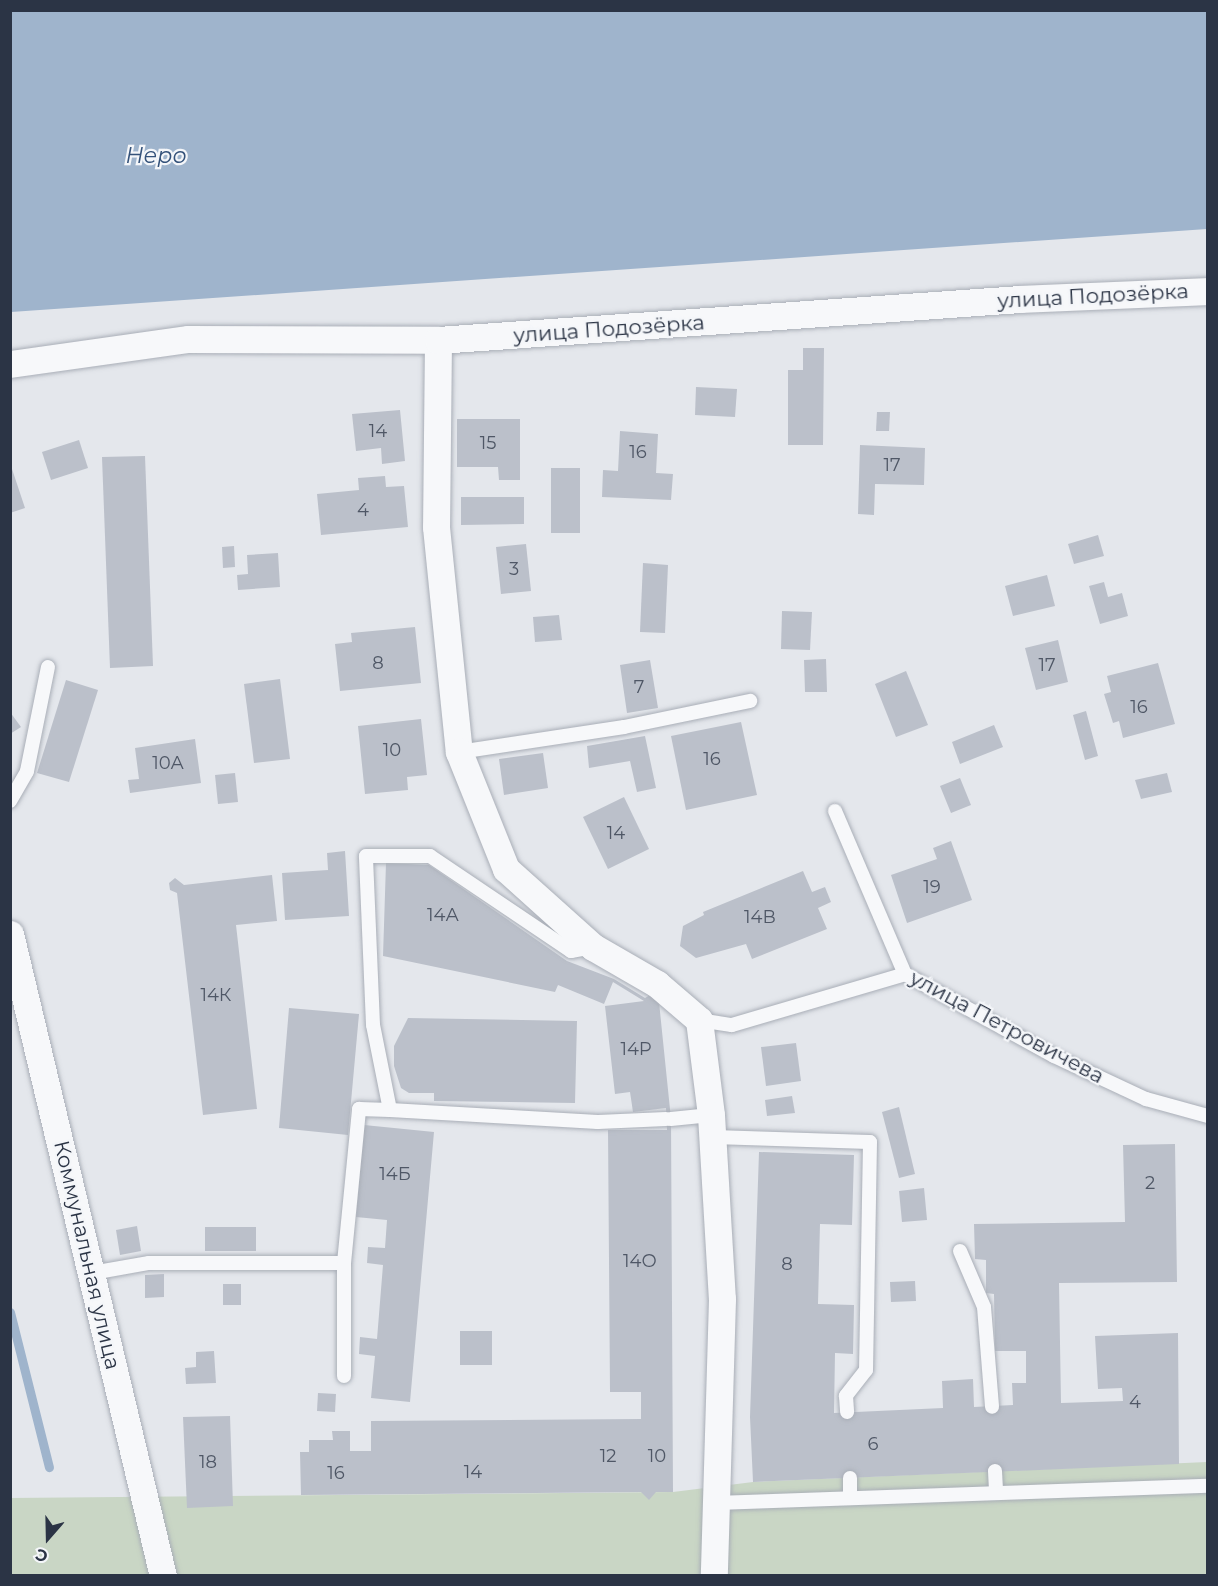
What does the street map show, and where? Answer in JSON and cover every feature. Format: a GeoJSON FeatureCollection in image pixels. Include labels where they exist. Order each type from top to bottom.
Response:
{"type":"FeatureCollection","features":[{"type":"Feature","properties":{"kind":"street","name":"улица Подозёрка"},"geometry":{"type":"LineString","coordinates":[[10,364],[189,339],[438,340],[1020,299],[1208,291]]}},
{"type":"Feature","properties":{"kind":"street"},"geometry":{"type":"LineString","coordinates":[[438,340],[436,526],[459,752],[506,869],[593,947],[657,984],[699,1020],[712,1126],[722,1299],[714,1575]]}},
{"type":"Feature","properties":{"kind":"street","name":"Коммунальная улица"},"geometry":{"type":"LineString","coordinates":[[10,934],[163,1575]]}},
{"type":"Feature","properties":{"kind":"lane"},"geometry":{"type":"LineString","coordinates":[[10,801],[27,771],[48,666]]}},
{"type":"Feature","properties":{"kind":"lane"},"geometry":{"type":"LineString","coordinates":[[459,752],[624,727],[750,701]]}},
{"type":"Feature","properties":{"kind":"lane","name":"улица Петровичева"},"geometry":{"type":"LineString","coordinates":[[835,811],[905,974],[1054,1056],[1146,1100],[1208,1116]]}},
{"type":"Feature","properties":{"kind":"lane"},"geometry":{"type":"LineString","coordinates":[[390,1110],[373,1025],[366,856],[430,856],[571,951],[593,947]]}},
{"type":"Feature","properties":{"kind":"lane"},"geometry":{"type":"LineString","coordinates":[[699,1020],[732,1025],[905,974]]}},
{"type":"Feature","properties":{"kind":"lane"},"geometry":{"type":"LineString","coordinates":[[344,1376],[344,1263],[359,1109],[598,1122],[668,1119],[712,1126],[870,1142],[866,1370],[846,1396],[847,1412]]}},
{"type":"Feature","properties":{"kind":"lane"},"geometry":{"type":"LineString","coordinates":[[960,1251],[984,1307],[992,1407]]}},
{"type":"Feature","properties":{"kind":"lane"},"geometry":{"type":"LineString","coordinates":[[92,1273],[149,1263],[344,1263]]}},
{"type":"Feature","properties":{"kind":"lane"},"geometry":{"type":"LineString","coordinates":[[995,1471],[996,1493]]}},
{"type":"Feature","properties":{"kind":"lane"},"geometry":{"type":"LineString","coordinates":[[850,1478],[850,1498]]}},
{"type":"Feature","properties":{"kind":"lane"},"geometry":{"type":"LineString","coordinates":[[716,1503],[1208,1486]]}},
{"type":"Feature","properties":{"kind":"green space"},"geometry":{"type":"Polygon","coordinates":[[[1207,1462],[1207,1575],[11,1575],[10,1498],[673,1492],[753,1482],[1207,1462]]]}},
{"type":"Feature","properties":{"kind":"water","name":"Неро"},"geometry":{"type":"Polygon","coordinates":[[[11,10],[1207,11],[1207,229],[11,312],[11,10]]]}},
{"type":"Feature","properties":{"kind":"building"},"geometry":{"type":"Polygon","coordinates":[[[803,348],[824,348],[823,445],[788,445],[788,370],[803,370],[803,348]]]}},
{"type":"Feature","properties":{"kind":"building"},"geometry":{"type":"Polygon","coordinates":[[[696,387],[737,389],[735,417],[695,415],[696,387]]]}},
{"type":"Feature","properties":{"kind":"building"},"geometry":{"type":"Polygon","coordinates":[[[400,410],[405,461],[382,464],[381,448],[356,451],[352,414],[400,410]]]}},
{"type":"Feature","properties":{"kind":"building"},"geometry":{"type":"Polygon","coordinates":[[[877,412],[890,412],[889,431],[876,431],[877,412]]]}},
{"type":"Feature","properties":{"kind":"building"},"geometry":{"type":"Polygon","coordinates":[[[457,419],[520,419],[520,480],[499,480],[498,467],[457,467],[457,419]]]}},
{"type":"Feature","properties":{"kind":"building"},"geometry":{"type":"Polygon","coordinates":[[[620,431],[658,434],[656,473],[673,474],[671,500],[602,497],[603,470],[618,471],[620,431]]]}},
{"type":"Feature","properties":{"kind":"building"},"geometry":{"type":"Polygon","coordinates":[[[79,440],[88,468],[51,480],[42,452],[79,440]]]}},
{"type":"Feature","properties":{"kind":"building"},"geometry":{"type":"Polygon","coordinates":[[[860,445],[925,448],[924,485],[875,484],[874,515],[858,514],[860,445]]]}},
{"type":"Feature","properties":{"kind":"building"},"geometry":{"type":"Polygon","coordinates":[[[145,456],[153,666],[110,668],[102,457],[145,456]]]}},
{"type":"Feature","properties":{"kind":"building"},"geometry":{"type":"Polygon","coordinates":[[[10,463],[25,508],[10,513],[10,463]]]}},
{"type":"Feature","properties":{"kind":"building"},"geometry":{"type":"Polygon","coordinates":[[[551,468],[580,468],[580,533],[551,533],[551,468]]]}},
{"type":"Feature","properties":{"kind":"building"},"geometry":{"type":"Polygon","coordinates":[[[385,476],[386,487],[404,486],[408,527],[321,535],[317,494],[359,490],[358,478],[385,476]]]}},
{"type":"Feature","properties":{"kind":"building"},"geometry":{"type":"Polygon","coordinates":[[[461,497],[524,497],[524,524],[461,525],[461,497]]]}},
{"type":"Feature","properties":{"kind":"building"},"geometry":{"type":"Polygon","coordinates":[[[1098,535],[1104,556],[1074,564],[1068,544],[1098,535]]]}},
{"type":"Feature","properties":{"kind":"building"},"geometry":{"type":"Polygon","coordinates":[[[526,544],[531,591],[501,594],[496,547],[526,544]]]}},
{"type":"Feature","properties":{"kind":"building"},"geometry":{"type":"Polygon","coordinates":[[[234,546],[235,567],[223,568],[222,547],[234,546]]]}},
{"type":"Feature","properties":{"kind":"building"},"geometry":{"type":"Polygon","coordinates":[[[278,553],[280,587],[238,590],[237,575],[248,574],[247,555],[278,553]]]}},
{"type":"Feature","properties":{"kind":"building"},"geometry":{"type":"Polygon","coordinates":[[[643,563],[668,565],[665,633],[640,632],[643,563]]]}},
{"type":"Feature","properties":{"kind":"building"},"geometry":{"type":"Polygon","coordinates":[[[1047,575],[1055,606],[1013,616],[1005,586],[1047,575]]]}},
{"type":"Feature","properties":{"kind":"building"},"geometry":{"type":"Polygon","coordinates":[[[1104,582],[1108,597],[1122,593],[1128,616],[1100,624],[1089,586],[1104,582]]]}},
{"type":"Feature","properties":{"kind":"building"},"geometry":{"type":"Polygon","coordinates":[[[782,611],[812,612],[810,650],[781,649],[782,611]]]}},
{"type":"Feature","properties":{"kind":"building"},"geometry":{"type":"Polygon","coordinates":[[[559,615],[562,640],[535,642],[533,617],[559,615]]]}},
{"type":"Feature","properties":{"kind":"building"},"geometry":{"type":"Polygon","coordinates":[[[415,627],[421,683],[340,691],[335,644],[352,642],[351,633],[415,627]]]}},
{"type":"Feature","properties":{"kind":"building"},"geometry":{"type":"Polygon","coordinates":[[[1058,640],[1068,682],[1036,690],[1025,648],[1058,640]]]}},
{"type":"Feature","properties":{"kind":"building"},"geometry":{"type":"Polygon","coordinates":[[[826,659],[827,692],[805,692],[804,660],[826,659]]]}},
{"type":"Feature","properties":{"kind":"building"},"geometry":{"type":"Polygon","coordinates":[[[650,660],[658,708],[627,713],[620,665],[650,660]]]}},
{"type":"Feature","properties":{"kind":"building"},"geometry":{"type":"Polygon","coordinates":[[[1158,663],[1175,724],[1123,738],[1119,721],[1113,723],[1104,694],[1111,692],[1107,676],[1158,663]]]}},
{"type":"Feature","properties":{"kind":"building"},"geometry":{"type":"Polygon","coordinates":[[[906,671],[928,725],[896,737],[875,684],[906,671]]]}},
{"type":"Feature","properties":{"kind":"building"},"geometry":{"type":"Polygon","coordinates":[[[280,679],[290,759],[254,763],[244,684],[280,679]]]}},
{"type":"Feature","properties":{"kind":"building"},"geometry":{"type":"Polygon","coordinates":[[[66,680],[98,690],[69,782],[37,773],[66,680]]]}},
{"type":"Feature","properties":{"kind":"building"},"geometry":{"type":"Polygon","coordinates":[[[1086,711],[1098,756],[1085,760],[1073,715],[1086,711]]]}},
{"type":"Feature","properties":{"kind":"building"},"geometry":{"type":"Polygon","coordinates":[[[10,712],[21,727],[10,734],[10,712]]]}},
{"type":"Feature","properties":{"kind":"building"},"geometry":{"type":"Polygon","coordinates":[[[421,719],[427,775],[407,777],[408,790],[365,794],[358,726],[421,719]]]}},
{"type":"Feature","properties":{"kind":"building"},"geometry":{"type":"Polygon","coordinates":[[[741,722],[757,795],[686,810],[671,736],[741,722]]]}},
{"type":"Feature","properties":{"kind":"building"},"geometry":{"type":"Polygon","coordinates":[[[994,725],[1003,747],[960,764],[952,742],[994,725]]]}},
{"type":"Feature","properties":{"kind":"building"},"geometry":{"type":"Polygon","coordinates":[[[645,736],[656,788],[637,792],[630,761],[589,768],[587,746],[645,736]]]}},
{"type":"Feature","properties":{"kind":"building"},"geometry":{"type":"Polygon","coordinates":[[[195,739],[201,783],[130,793],[128,780],[139,779],[135,748],[195,739]]]}},
{"type":"Feature","properties":{"kind":"building"},"geometry":{"type":"Polygon","coordinates":[[[543,753],[548,788],[504,795],[499,759],[543,753]]]}},
{"type":"Feature","properties":{"kind":"building"},"geometry":{"type":"Polygon","coordinates":[[[235,773],[238,802],[218,804],[215,775],[235,773]]]}},
{"type":"Feature","properties":{"kind":"building"},"geometry":{"type":"Polygon","coordinates":[[[1167,773],[1172,792],[1141,799],[1135,780],[1167,773]]]}},
{"type":"Feature","properties":{"kind":"building"},"geometry":{"type":"Polygon","coordinates":[[[960,778],[971,805],[951,813],[940,786],[960,778]]]}},
{"type":"Feature","properties":{"kind":"building"},"geometry":{"type":"Polygon","coordinates":[[[624,797],[649,849],[608,869],[583,817],[624,797]]]}},
{"type":"Feature","properties":{"kind":"building"},"geometry":{"type":"Polygon","coordinates":[[[951,841],[972,900],[907,923],[891,875],[937,859],[933,848],[951,841]]]}},
{"type":"Feature","properties":{"kind":"building"},"geometry":{"type":"Polygon","coordinates":[[[345,851],[349,916],[285,920],[282,873],[328,870],[327,853],[345,851]]]}},
{"type":"Feature","properties":{"kind":"building"},"geometry":{"type":"Polygon","coordinates":[[[386,863],[429,865],[567,961],[614,979],[645,998],[652,994],[659,1002],[671,1119],[673,1492],[656,1492],[649,1500],[641,1492],[301,1495],[300,1452],[309,1452],[309,1440],[333,1440],[332,1431],[350,1431],[350,1451],[371,1451],[371,1421],[641,1419],[641,1392],[610,1392],[608,1130],[667,1130],[666,1108],[633,1112],[630,1092],[615,1094],[605,1006],[644,1001],[613,982],[604,1004],[558,985],[555,992],[383,956],[386,863]]]}},
{"type":"Feature","properties":{"kind":"building"},"geometry":{"type":"Polygon","coordinates":[[[803,871],[812,892],[825,887],[831,902],[818,908],[827,929],[752,959],[746,944],[696,958],[680,946],[683,926],[704,915],[703,912],[803,871]]]}},
{"type":"Feature","properties":{"kind":"building"},"geometry":{"type":"Polygon","coordinates":[[[272,875],[277,921],[236,925],[257,1109],[203,1115],[177,893],[170,890],[169,883],[175,878],[184,885],[272,875]]]}},
{"type":"Feature","properties":{"kind":"building"},"geometry":{"type":"Polygon","coordinates":[[[289,1008],[359,1014],[348,1135],[279,1128],[289,1008]]]}},
{"type":"Feature","properties":{"kind":"building"},"geometry":{"type":"Polygon","coordinates":[[[408,1018],[577,1021],[575,1103],[434,1101],[434,1093],[409,1093],[401,1088],[394,1066],[394,1046],[408,1018]]]}},
{"type":"Feature","properties":{"kind":"building"},"geometry":{"type":"Polygon","coordinates":[[[796,1043],[801,1081],[766,1086],[761,1047],[796,1043]]]}},
{"type":"Feature","properties":{"kind":"building"},"geometry":{"type":"Polygon","coordinates":[[[792,1096],[795,1113],[767,1116],[765,1100],[792,1096]]]}},
{"type":"Feature","properties":{"kind":"building"},"geometry":{"type":"Polygon","coordinates":[[[899,1107],[915,1174],[899,1178],[882,1112],[899,1107]]]}},
{"type":"Feature","properties":{"kind":"building"},"geometry":{"type":"Polygon","coordinates":[[[364,1125],[434,1132],[410,1402],[371,1398],[375,1356],[359,1354],[360,1337],[377,1339],[383,1265],[367,1263],[368,1247],[385,1248],[387,1220],[356,1217],[364,1125]]]}},
{"type":"Feature","properties":{"kind":"building"},"geometry":{"type":"Polygon","coordinates":[[[1175,1144],[1177,1282],[1059,1283],[1061,1403],[1123,1401],[1122,1388],[1098,1389],[1095,1336],[1178,1333],[1179,1464],[753,1482],[750,1417],[759,1152],[854,1155],[852,1225],[820,1224],[818,1304],[854,1305],[853,1354],[835,1353],[834,1413],[943,1408],[942,1381],[973,1379],[974,1407],[1013,1405],[1012,1383],[1026,1383],[1026,1351],[995,1351],[994,1294],[986,1293],[986,1260],[975,1259],[974,1224],[1125,1222],[1123,1145],[1175,1144]]]}},
{"type":"Feature","properties":{"kind":"building"},"geometry":{"type":"Polygon","coordinates":[[[924,1188],[927,1220],[902,1222],[899,1191],[924,1188]]]}},
{"type":"Feature","properties":{"kind":"building"},"geometry":{"type":"Polygon","coordinates":[[[137,1226],[141,1251],[120,1255],[116,1230],[137,1226]]]}},
{"type":"Feature","properties":{"kind":"building"},"geometry":{"type":"Polygon","coordinates":[[[205,1227],[256,1227],[256,1251],[205,1251],[205,1227]]]}},
{"type":"Feature","properties":{"kind":"building"},"geometry":{"type":"Polygon","coordinates":[[[164,1274],[164,1297],[145,1298],[145,1275],[164,1274]]]}},
{"type":"Feature","properties":{"kind":"building"},"geometry":{"type":"Polygon","coordinates":[[[915,1281],[916,1301],[891,1302],[890,1282],[915,1281]]]}},
{"type":"Feature","properties":{"kind":"building"},"geometry":{"type":"Polygon","coordinates":[[[223,1284],[241,1284],[241,1305],[223,1305],[223,1284]]]}},
{"type":"Feature","properties":{"kind":"building"},"geometry":{"type":"Polygon","coordinates":[[[460,1331],[492,1331],[492,1365],[460,1365],[460,1331]]]}},
{"type":"Feature","properties":{"kind":"building"},"geometry":{"type":"Polygon","coordinates":[[[214,1351],[216,1383],[186,1384],[185,1368],[196,1367],[196,1352],[214,1351]]]}},
{"type":"Feature","properties":{"kind":"building"},"geometry":{"type":"Polygon","coordinates":[[[318,1393],[336,1394],[335,1412],[317,1411],[318,1393]]]}},
{"type":"Feature","properties":{"kind":"building"},"geometry":{"type":"Polygon","coordinates":[[[230,1416],[233,1506],[187,1508],[183,1417],[230,1416]]]}},
{"type":"Feature","properties":{"kind":"waterway"},"geometry":{"type":"LineString","coordinates":[[10,1312],[49,1467]]}}]}
